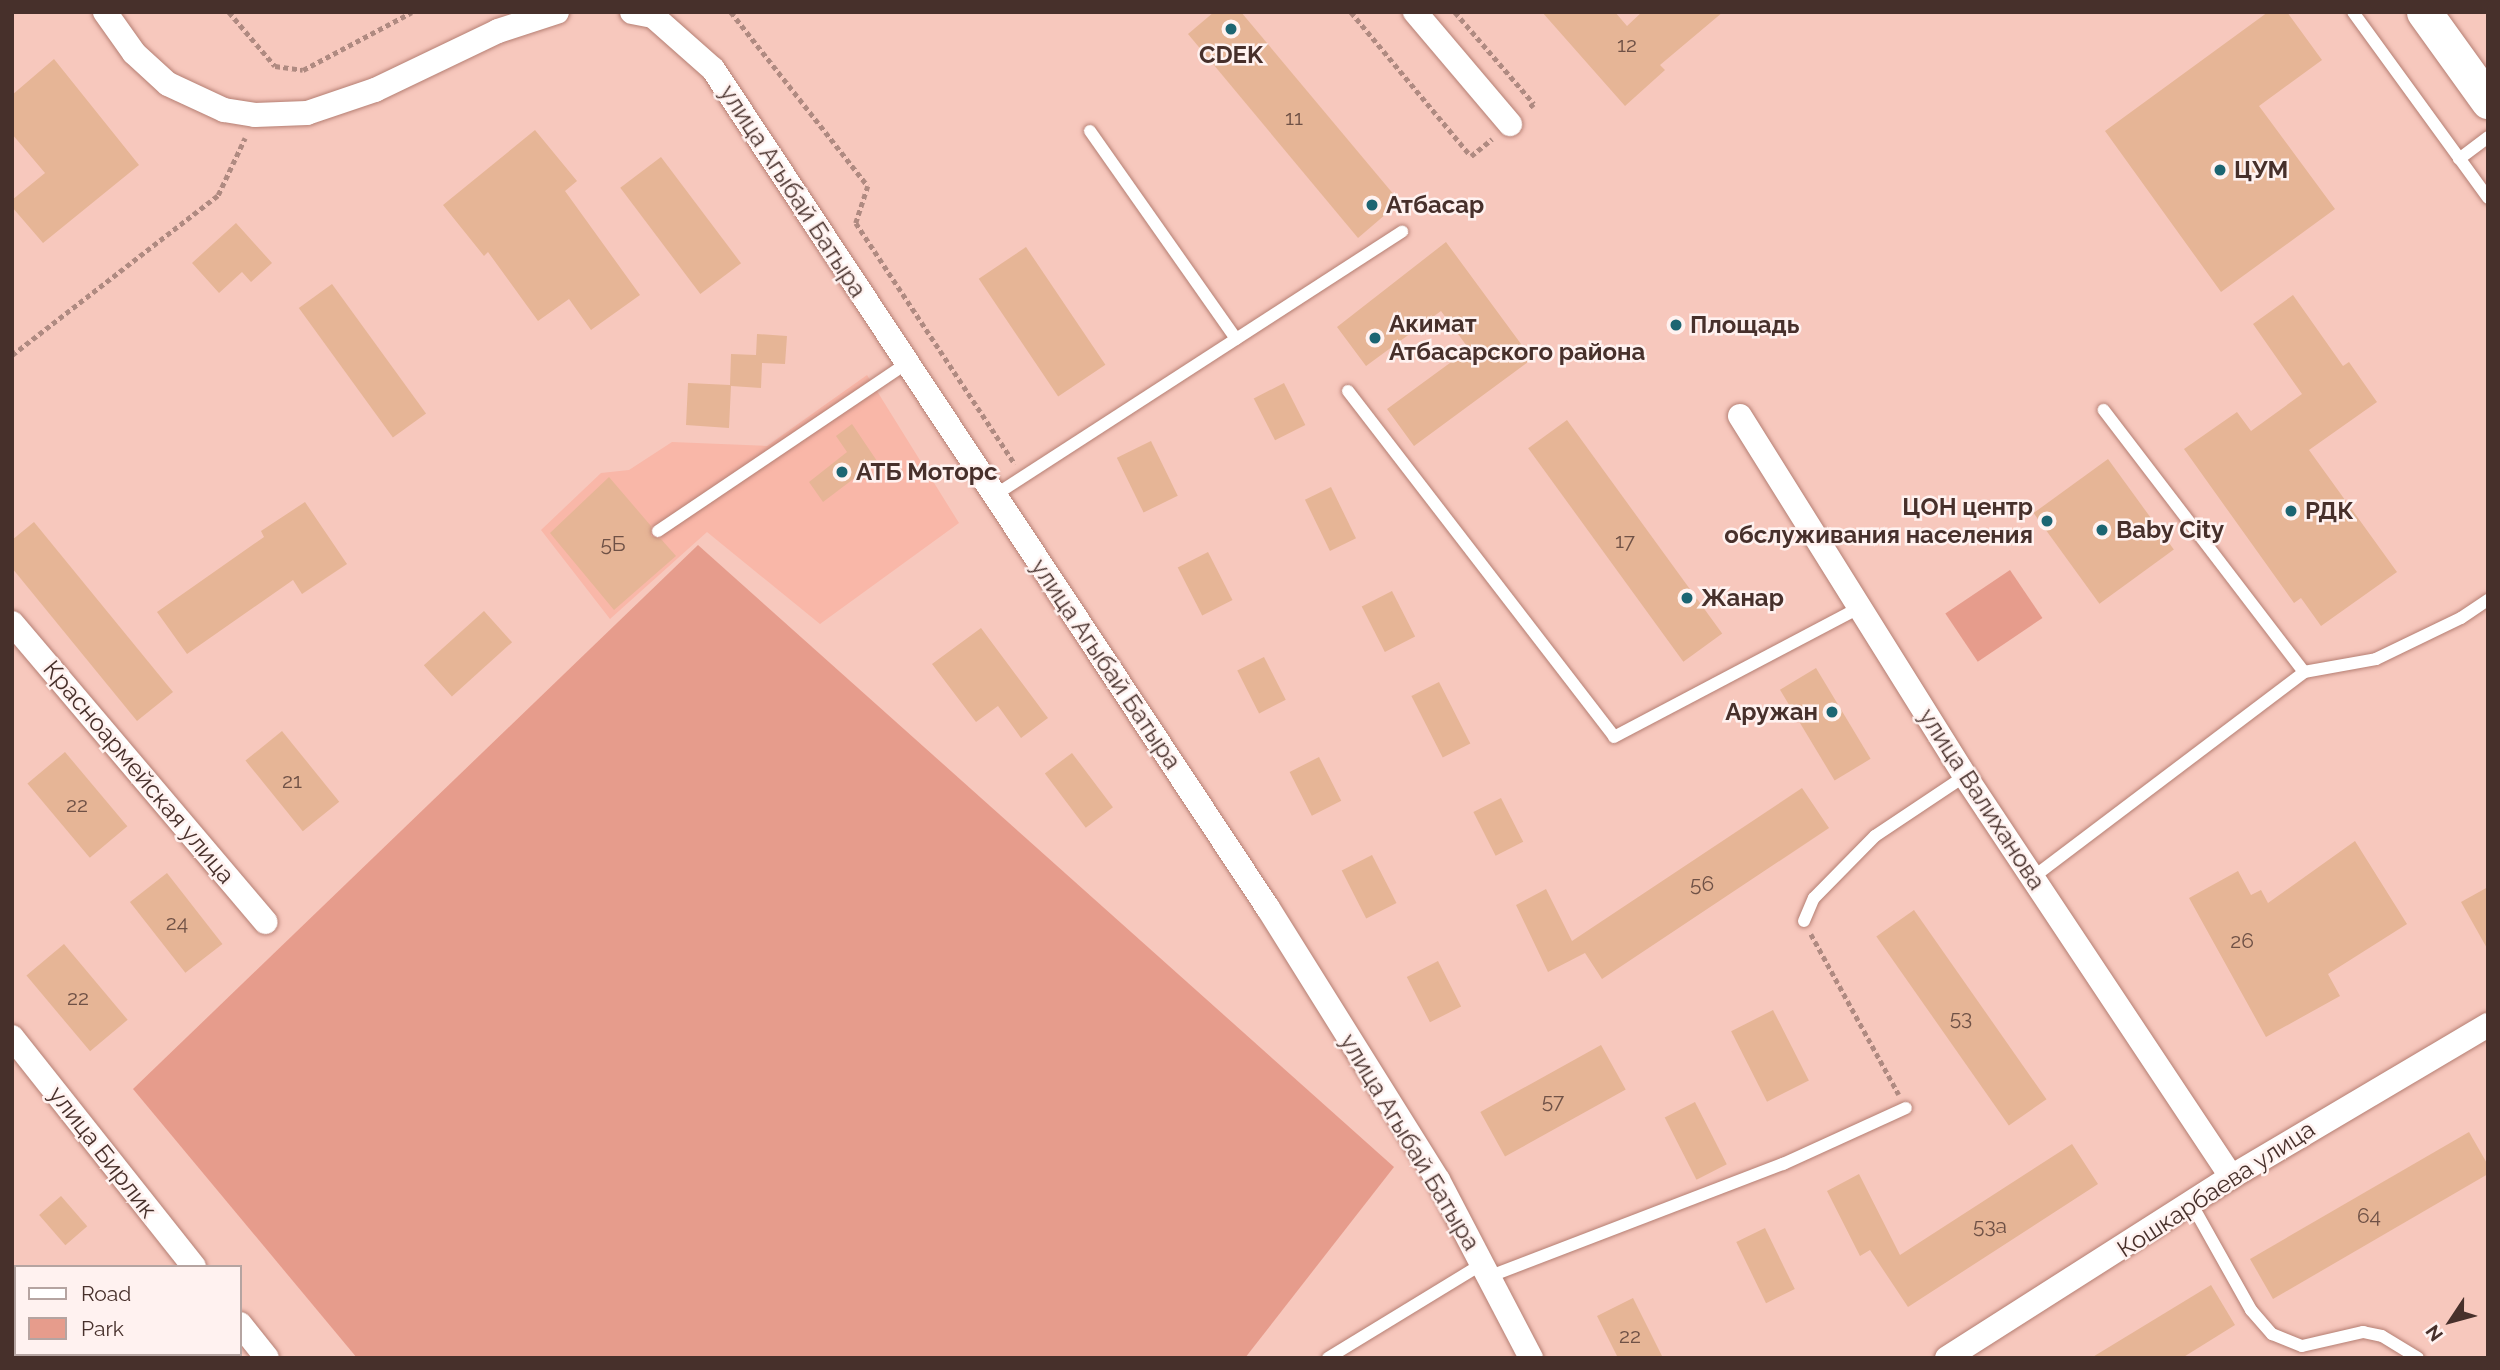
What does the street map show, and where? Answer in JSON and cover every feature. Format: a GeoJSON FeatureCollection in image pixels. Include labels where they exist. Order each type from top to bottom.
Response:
{"type":"FeatureCollection","features":[{"type":"Feature","properties":{"kind":"main road"},"geometry":{"type":"LineString","coordinates":[[2424,12],[2488,101]]}},
{"type":"Feature","properties":{"kind":"street"},"geometry":{"type":"LineString","coordinates":[[105,12],[134,53],[168,84],[223,110],[255,115],[307,113],[375,90],[498,31],[557,12]]}},
{"type":"Feature","properties":{"kind":"street","name":"улица Агыбай Батыра"},"geometry":{"type":"LineString","coordinates":[[632,12],[653,16],[713,69],[1268,908],[1438,1181],[1531,1358]]}},
{"type":"Feature","properties":{"kind":"street"},"geometry":{"type":"LineString","coordinates":[[1415,12],[1510,124]]}},
{"type":"Feature","properties":{"kind":"street","name":"улица Валиханова"},"geometry":{"type":"LineString","coordinates":[[1741,416],[1965,776],[2231,1177]]}},
{"type":"Feature","properties":{"kind":"street","name":"Красноармейская улица"},"geometry":{"type":"LineString","coordinates":[[12,623],[266,922]]}},
{"type":"Feature","properties":{"kind":"street","name":"Кошкарбаева улица"},"geometry":{"type":"LineString","coordinates":[[1947,1358],[2231,1177],[2488,1025]]}},
{"type":"Feature","properties":{"kind":"street","name":"улица Бирлик"},"geometry":{"type":"LineString","coordinates":[[12,1037],[192,1265]]}},
{"type":"Feature","properties":{"kind":"street"},"geometry":{"type":"LineString","coordinates":[[242,1327],[267,1358]]}},
{"type":"Feature","properties":{"kind":"lane"},"geometry":{"type":"LineString","coordinates":[[2353,12],[2488,198]]}},
{"type":"Feature","properties":{"kind":"lane"},"geometry":{"type":"LineString","coordinates":[[1090,131],[1236,339]]}},
{"type":"Feature","properties":{"kind":"lane"},"geometry":{"type":"LineString","coordinates":[[2459,159],[2488,137]]}},
{"type":"Feature","properties":{"kind":"lane"},"geometry":{"type":"LineString","coordinates":[[995,495],[1402,232]]}},
{"type":"Feature","properties":{"kind":"lane"},"geometry":{"type":"LineString","coordinates":[[658,531],[907,363]]}},
{"type":"Feature","properties":{"kind":"lane"},"geometry":{"type":"LineString","coordinates":[[1348,391],[1614,737],[1861,607]]}},
{"type":"Feature","properties":{"kind":"lane"},"geometry":{"type":"LineString","coordinates":[[2104,410],[2304,672]]}},
{"type":"Feature","properties":{"kind":"lane"},"geometry":{"type":"LineString","coordinates":[[2032,877],[2304,672],[2376,659],[2462,618],[2488,600]]}},
{"type":"Feature","properties":{"kind":"lane"},"geometry":{"type":"LineString","coordinates":[[1804,921],[1814,898],[1875,836],[1965,776]]}},
{"type":"Feature","properties":{"kind":"lane"},"geometry":{"type":"LineString","coordinates":[[1328,1358],[1485,1271],[1783,1164],[1906,1108]]}},
{"type":"Feature","properties":{"kind":"lane"},"geometry":{"type":"LineString","coordinates":[[2191,1203],[2251,1310],[2273,1334],[2302,1346],[2363,1332],[2382,1336],[2418,1358]]}},
{"type":"Feature","properties":{"kind":"path"},"geometry":{"type":"LineString","coordinates":[[229,12],[275,66],[303,70],[412,12]]}},
{"type":"Feature","properties":{"kind":"path"},"geometry":{"type":"LineString","coordinates":[[731,12],[868,186],[856,223],[1024,476]]}},
{"type":"Feature","properties":{"kind":"path"},"geometry":{"type":"LineString","coordinates":[[1351,12],[1471,156],[1534,104],[1455,12]]}},
{"type":"Feature","properties":{"kind":"path"},"geometry":{"type":"LineString","coordinates":[[12,355],[218,195],[255,115]]}},
{"type":"Feature","properties":{"kind":"path"},"geometry":{"type":"LineString","coordinates":[[1804,921],[1906,1108]]}},
{"type":"Feature","properties":{"kind":"shaded area"},"geometry":{"type":"Polygon","coordinates":[[[867,375],[959,523],[820,624],[707,532],[610,619],[541,530],[601,473],[629,470],[672,442],[767,446],[867,375]]]}},
{"type":"Feature","properties":{"kind":"green space"},"geometry":{"type":"Polygon","coordinates":[[[698,545],[1394,1167],[1245,1358],[357,1358],[133,1089],[698,545]]]}},
{"type":"Feature","properties":{"kind":"green space"},"geometry":{"type":"Polygon","coordinates":[[[2010,570],[2042,618],[1978,662],[1945,614],[2010,570]]]}},
{"type":"Feature","properties":{"kind":"building"},"geometry":{"type":"Polygon","coordinates":[[[1214,12],[1241,12],[1400,202],[1358,238],[1188,34],[1214,12]]]}},
{"type":"Feature","properties":{"kind":"building"},"geometry":{"type":"Polygon","coordinates":[[[1542,12],[1615,12],[1627,26],[1642,12],[1723,12],[1660,65],[1665,70],[1625,106],[1542,12]]]}},
{"type":"Feature","properties":{"kind":"building","name":"ЦУМ"},"geometry":{"type":"Polygon","coordinates":[[[2268,12],[2287,12],[2322,60],[2259,106],[2335,209],[2221,292],[2105,131],[2268,12]]]}},
{"type":"Feature","properties":{"kind":"building"},"geometry":{"type":"Polygon","coordinates":[[[54,59],[139,165],[43,243],[12,207],[12,200],[45,173],[12,134],[12,95],[54,59]]]}},
{"type":"Feature","properties":{"kind":"building"},"geometry":{"type":"Polygon","coordinates":[[[535,130],[577,181],[565,191],[640,295],[591,330],[569,299],[538,321],[488,252],[484,256],[443,205],[535,130]]]}},
{"type":"Feature","properties":{"kind":"building"},"geometry":{"type":"Polygon","coordinates":[[[661,157],[741,263],[700,294],[620,188],[661,157]]]}},
{"type":"Feature","properties":{"kind":"building"},"geometry":{"type":"Polygon","coordinates":[[[236,223],[272,263],[251,282],[242,272],[219,293],[192,263],[236,223]]]}},
{"type":"Feature","properties":{"kind":"building","name":"Акимат Атбасарского района"},"geometry":{"type":"Polygon","coordinates":[[[1446,242],[1532,359],[1414,446],[1387,409],[1469,349],[1441,311],[1366,366],[1337,327],[1446,242]]]}},
{"type":"Feature","properties":{"kind":"building"},"geometry":{"type":"Polygon","coordinates":[[[1026,247],[1105,365],[1058,397],[979,279],[1026,247]]]}},
{"type":"Feature","properties":{"kind":"building"},"geometry":{"type":"Polygon","coordinates":[[[332,284],[426,413],[393,438],[299,308],[332,284]]]}},
{"type":"Feature","properties":{"kind":"building","name":"РДК"},"geometry":{"type":"Polygon","coordinates":[[[2293,295],[2343,366],[2349,362],[2377,402],[2309,450],[2397,572],[2321,626],[2301,598],[2294,603],[2184,449],[2237,412],[2251,431],[2302,394],[2253,324],[2293,295]]]}},
{"type":"Feature","properties":{"kind":"building"},"geometry":{"type":"Polygon","coordinates":[[[757,334],[787,336],[785,364],[762,363],[761,388],[731,386],[729,428],[686,425],[688,383],[730,385],[731,354],[756,355],[757,334]]]}},
{"type":"Feature","properties":{"kind":"building"},"geometry":{"type":"Polygon","coordinates":[[[1284,383],[1305,425],[1275,440],[1254,398],[1284,383]]]}},
{"type":"Feature","properties":{"kind":"building"},"geometry":{"type":"Polygon","coordinates":[[[1567,420],[1722,634],[1683,662],[1528,448],[1567,420]]]}},
{"type":"Feature","properties":{"kind":"building","name":"АТБ Моторс"},"geometry":{"type":"Polygon","coordinates":[[[852,424],[877,461],[823,502],[809,482],[847,452],[836,436],[852,424]]]}},
{"type":"Feature","properties":{"kind":"building"},"geometry":{"type":"Polygon","coordinates":[[[1151,441],[1178,496],[1144,512],[1117,458],[1151,441]]]}},
{"type":"Feature","properties":{"kind":"building","name":"Baby City"},"geometry":{"type":"Polygon","coordinates":[[[2108,459],[2174,550],[2099,604],[2034,513],[2108,459]]]}},
{"type":"Feature","properties":{"kind":"building"},"geometry":{"type":"Polygon","coordinates":[[[609,477],[651,526],[651,536],[661,539],[676,556],[614,610],[550,533],[609,477]]]}},
{"type":"Feature","properties":{"kind":"building"},"geometry":{"type":"Polygon","coordinates":[[[1331,487],[1356,538],[1330,551],[1305,500],[1331,487]]]}},
{"type":"Feature","properties":{"kind":"building"},"geometry":{"type":"Polygon","coordinates":[[[305,502],[347,564],[302,594],[293,580],[187,654],[157,612],[264,537],[261,531],[305,502]]]}},
{"type":"Feature","properties":{"kind":"building"},"geometry":{"type":"Polygon","coordinates":[[[34,522],[173,692],[137,721],[12,568],[12,540],[34,522]]]}},
{"type":"Feature","properties":{"kind":"building"},"geometry":{"type":"Polygon","coordinates":[[[1208,552],[1233,600],[1202,616],[1178,567],[1208,552]]]}},
{"type":"Feature","properties":{"kind":"building"},"geometry":{"type":"Polygon","coordinates":[[[1392,591],[1415,636],[1385,652],[1362,606],[1392,591]]]}},
{"type":"Feature","properties":{"kind":"building"},"geometry":{"type":"Polygon","coordinates":[[[484,611],[512,642],[452,696],[424,665],[484,611]]]}},
{"type":"Feature","properties":{"kind":"building"},"geometry":{"type":"Polygon","coordinates":[[[981,628],[1048,718],[1021,738],[998,706],[976,722],[932,664],[981,628]]]}},
{"type":"Feature","properties":{"kind":"building"},"geometry":{"type":"Polygon","coordinates":[[[1264,657],[1286,700],[1259,713],[1237,671],[1264,657]]]}},
{"type":"Feature","properties":{"kind":"building"},"geometry":{"type":"Polygon","coordinates":[[[1816,668],[1871,759],[1835,780],[1780,690],[1816,668]]]}},
{"type":"Feature","properties":{"kind":"building"},"geometry":{"type":"Polygon","coordinates":[[[1439,682],[1470,743],[1443,758],[1411,696],[1439,682]]]}},
{"type":"Feature","properties":{"kind":"building"},"geometry":{"type":"Polygon","coordinates":[[[282,731],[339,802],[303,831],[245,761],[282,731]]]}},
{"type":"Feature","properties":{"kind":"building"},"geometry":{"type":"Polygon","coordinates":[[[65,752],[127,826],[90,858],[27,783],[65,752]]]}},
{"type":"Feature","properties":{"kind":"building"},"geometry":{"type":"Polygon","coordinates":[[[1072,753],[1113,807],[1086,828],[1045,773],[1072,753]]]}},
{"type":"Feature","properties":{"kind":"building"},"geometry":{"type":"Polygon","coordinates":[[[1319,757],[1341,801],[1312,816],[1290,772],[1319,757]]]}},
{"type":"Feature","properties":{"kind":"building"},"geometry":{"type":"Polygon","coordinates":[[[1802,788],[1829,828],[1602,979],[1585,953],[1548,972],[1516,905],[1546,889],[1572,941],[1802,788]]]}},
{"type":"Feature","properties":{"kind":"building"},"geometry":{"type":"Polygon","coordinates":[[[1501,798],[1523,842],[1496,856],[1473,812],[1501,798]]]}},
{"type":"Feature","properties":{"kind":"building"},"geometry":{"type":"Polygon","coordinates":[[[2355,841],[2407,924],[2328,974],[2340,996],[2266,1037],[2189,898],[2238,871],[2251,895],[2261,890],[2268,903],[2355,841]]]}},
{"type":"Feature","properties":{"kind":"building"},"geometry":{"type":"Polygon","coordinates":[[[1372,855],[1397,903],[1366,919],[1342,870],[1372,855]]]}},
{"type":"Feature","properties":{"kind":"building"},"geometry":{"type":"Polygon","coordinates":[[[167,873],[222,944],[185,973],[130,902],[167,873]]]}},
{"type":"Feature","properties":{"kind":"building"},"geometry":{"type":"Polygon","coordinates":[[[2488,887],[2488,950],[2461,902],[2488,887]]]}},
{"type":"Feature","properties":{"kind":"building"},"geometry":{"type":"Polygon","coordinates":[[[1914,910],[2046,1099],[2009,1126],[1876,936],[1914,910]]]}},
{"type":"Feature","properties":{"kind":"building"},"geometry":{"type":"Polygon","coordinates":[[[64,944],[128,1020],[90,1051],[26,975],[64,944]]]}},
{"type":"Feature","properties":{"kind":"building"},"geometry":{"type":"Polygon","coordinates":[[[1438,961],[1461,1006],[1430,1022],[1407,977],[1438,961]]]}},
{"type":"Feature","properties":{"kind":"building"},"geometry":{"type":"Polygon","coordinates":[[[1773,1010],[1809,1080],[1767,1102],[1731,1031],[1773,1010]]]}},
{"type":"Feature","properties":{"kind":"building"},"geometry":{"type":"Polygon","coordinates":[[[1601,1045],[1626,1090],[1505,1157],[1480,1112],[1601,1045]]]}},
{"type":"Feature","properties":{"kind":"building"},"geometry":{"type":"Polygon","coordinates":[[[1695,1102],[1727,1164],[1696,1180],[1665,1117],[1695,1102]]]}},
{"type":"Feature","properties":{"kind":"building"},"geometry":{"type":"Polygon","coordinates":[[[2469,1132],[2488,1165],[2488,1174],[2273,1299],[2250,1259],[2469,1132]]]}},
{"type":"Feature","properties":{"kind":"building"},"geometry":{"type":"Polygon","coordinates":[[[2072,1144],[2098,1184],[1908,1307],[1870,1250],[1860,1256],[1827,1191],[1859,1174],[1900,1255],[2072,1144]]]}},
{"type":"Feature","properties":{"kind":"building"},"geometry":{"type":"Polygon","coordinates":[[[61,1196],[87,1226],[65,1245],[39,1215],[61,1196]]]}},
{"type":"Feature","properties":{"kind":"building"},"geometry":{"type":"Polygon","coordinates":[[[1765,1228],[1795,1289],[1766,1303],[1736,1242],[1765,1228]]]}},
{"type":"Feature","properties":{"kind":"building"},"geometry":{"type":"Polygon","coordinates":[[[2211,1285],[2235,1325],[2182,1358],[2091,1358],[2211,1285]]]}},
{"type":"Feature","properties":{"kind":"building"},"geometry":{"type":"Polygon","coordinates":[[[1633,1298],[1663,1358],[1618,1358],[1597,1316],[1633,1298]]]}},
{"type":"Feature","properties":{"kind":"place","name":"CDEK"},"geometry":{"type":"Point","coordinates":[1231,29]}},
{"type":"Feature","properties":{"kind":"place","name":"ЦУМ"},"geometry":{"type":"Point","coordinates":[2220,170]}},
{"type":"Feature","properties":{"kind":"place","name":"Атбасар"},"geometry":{"type":"Point","coordinates":[1372,205]}},
{"type":"Feature","properties":{"kind":"place","name":"Площадь"},"geometry":{"type":"Point","coordinates":[1676,325]}},
{"type":"Feature","properties":{"kind":"place","name":"Акимат Атбасарского района"},"geometry":{"type":"Point","coordinates":[1375,338]}},
{"type":"Feature","properties":{"kind":"place","name":"АТБ Моторс"},"geometry":{"type":"Point","coordinates":[842,472]}},
{"type":"Feature","properties":{"kind":"place","name":"РДК"},"geometry":{"type":"Point","coordinates":[2291,511]}},
{"type":"Feature","properties":{"kind":"place","name":"ЦОН центр обслуживания населения"},"geometry":{"type":"Point","coordinates":[2047,521]}},
{"type":"Feature","properties":{"kind":"place","name":"Baby City"},"geometry":{"type":"Point","coordinates":[2102,530]}},
{"type":"Feature","properties":{"kind":"place","name":"Жанар"},"geometry":{"type":"Point","coordinates":[1687,598]}},
{"type":"Feature","properties":{"kind":"place","name":"Аружан"},"geometry":{"type":"Point","coordinates":[1832,712]}}]}
